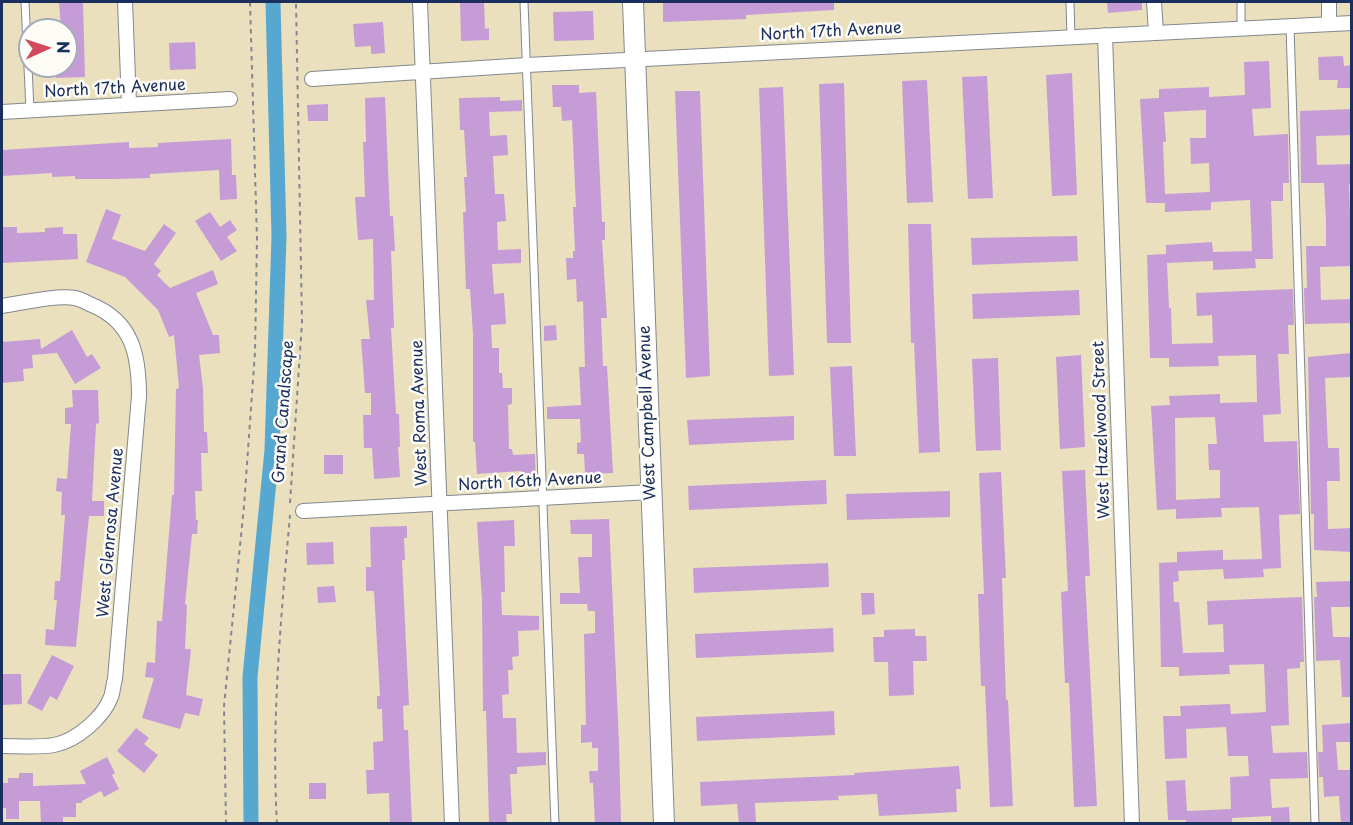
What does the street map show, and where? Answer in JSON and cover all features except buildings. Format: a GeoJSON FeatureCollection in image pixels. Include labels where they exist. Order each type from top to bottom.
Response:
{"type":"FeatureCollection","features":[{"type":"Feature","properties":{"kind":"street"},"geometry":{"type":"LineString","coordinates":[[125,2],[129,104]]}},
{"type":"Feature","properties":{"kind":"street","name":"West Roma Avenue"},"geometry":{"type":"LineString","coordinates":[[420,2],[452,824]]}},
{"type":"Feature","properties":{"kind":"street","name":"West Campbell Avenue"},"geometry":{"type":"LineString","coordinates":[[633,2],[664,824]]}},
{"type":"Feature","properties":{"kind":"street"},"geometry":{"type":"LineString","coordinates":[[1155,2],[1156,33]]}},
{"type":"Feature","properties":{"kind":"street"},"geometry":{"type":"LineString","coordinates":[[1329,2],[1329,24]]}},
{"type":"Feature","properties":{"kind":"street","name":"North 17th Avenue"},"geometry":{"type":"LineString","coordinates":[[312,79],[527,64],[1352,23]]}},
{"type":"Feature","properties":{"kind":"street","name":"West Hazelwood Street"},"geometry":{"type":"LineString","coordinates":[[1105,35],[1132,824]]}},
{"type":"Feature","properties":{"kind":"street","name":"North 17th Avenue"},"geometry":{"type":"LineString","coordinates":[[2,112],[230,99]]}},
{"type":"Feature","properties":{"kind":"street","name":"West Glenrosa Avenue"},"geometry":{"type":"LineString","coordinates":[[2,306],[75,298],[105,310],[120,322],[137,359],[139,396],[115,679],[110,698],[89,725],[71,739],[54,744],[2,746]]}},
{"type":"Feature","properties":{"kind":"street","name":"North 16th Avenue"},"geometry":{"type":"LineString","coordinates":[[303,511],[651,492]]}},
{"type":"Feature","properties":{"kind":"lane"},"geometry":{"type":"LineString","coordinates":[[25,2],[30,110]]}},
{"type":"Feature","properties":{"kind":"lane"},"geometry":{"type":"LineString","coordinates":[[524,2],[555,824]]}},
{"type":"Feature","properties":{"kind":"lane"},"geometry":{"type":"LineString","coordinates":[[1070,2],[1071,37]]}},
{"type":"Feature","properties":{"kind":"lane"},"geometry":{"type":"LineString","coordinates":[[1241,2],[1241,29]]}},
{"type":"Feature","properties":{"kind":"lane"},"geometry":{"type":"LineString","coordinates":[[1290,26],[1315,824]]}},
{"type":"Feature","properties":{"kind":"path"},"geometry":{"type":"LineString","coordinates":[[226,824],[224,706],[244,506],[255,352],[256,238],[250,2]]}},
{"type":"Feature","properties":{"kind":"path","name":"Grand Canalscape"},"geometry":{"type":"LineString","coordinates":[[277,824],[275,778],[277,678],[302,321],[296,2]]}},
{"type":"Feature","properties":{"kind":"waterway"},"geometry":{"type":"LineString","coordinates":[[251,824],[250,677],[272,450],[279,236],[273,2]]}}]}
